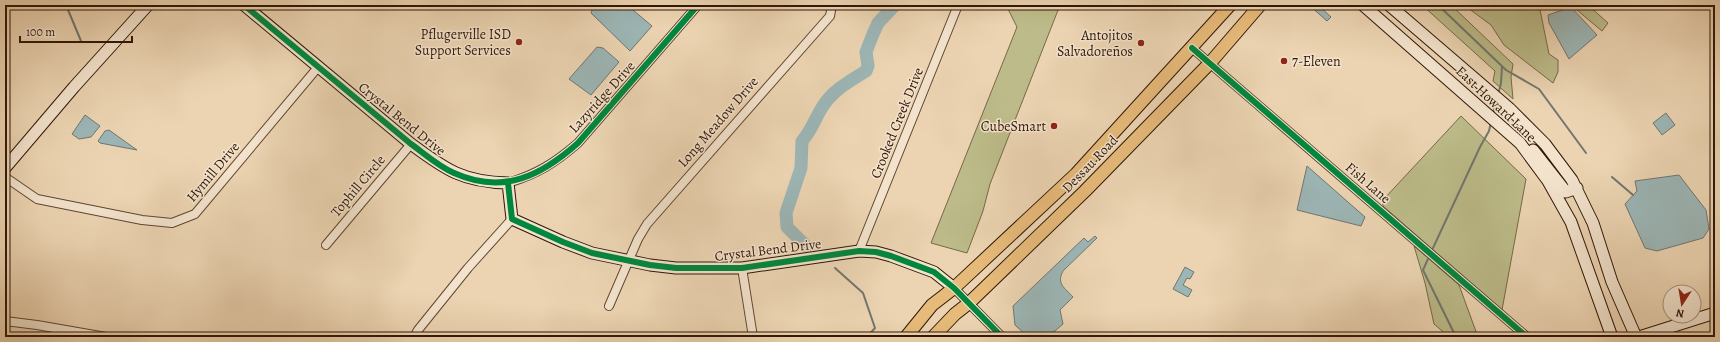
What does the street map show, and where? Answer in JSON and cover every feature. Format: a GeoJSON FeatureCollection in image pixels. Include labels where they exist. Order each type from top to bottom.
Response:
{"type":"FeatureCollection","features":[{"type":"Feature","properties":{"kind":"main road","name":"Dessau Road"},"geometry":{"type":"LineString","coordinates":[[906,337],[932,305],[954,288],[1076,174],[1230,5]]}},
{"type":"Feature","properties":{"kind":"main road","name":"Dessau Road"},"geometry":{"type":"LineString","coordinates":[[933,337],[955,314],[969,303],[1085,191],[1210,63],[1260,5]]}},
{"type":"Feature","properties":{"kind":"street"},"geometry":{"type":"LineString","coordinates":[[5,168],[74,87],[148,5]]}},
{"type":"Feature","properties":{"kind":"street","name":"Crystal Bend Drive"},"geometry":{"type":"LineString","coordinates":[[244,5],[411,144],[438,164],[454,173],[480,181],[508,182]]}},
{"type":"Feature","properties":{"kind":"street","name":"Lazyridge Drive"},"geometry":{"type":"LineString","coordinates":[[508,182],[529,176],[546,168],[578,143],[698,5]]}},
{"type":"Feature","properties":{"kind":"street","name":"Long Meadow Drive"},"geometry":{"type":"LineString","coordinates":[[610,306],[638,239],[647,224],[830,16],[832,5]]}},
{"type":"Feature","properties":{"kind":"street","name":"Crooked Creek Drive"},"geometry":{"type":"LineString","coordinates":[[859,251],[958,5]]}},
{"type":"Feature","properties":{"kind":"street","name":"East Howard Lane"},"geometry":{"type":"LineString","coordinates":[[1363,5],[1520,143],[1548,182],[1571,222],[1612,337]]}},
{"type":"Feature","properties":{"kind":"street","name":"East Howard Lane"},"geometry":{"type":"LineString","coordinates":[[1389,5],[1486,86],[1545,144],[1577,188],[1593,223],[1612,282],[1638,337]]}},
{"type":"Feature","properties":{"kind":"street","name":"Fish Lane"},"geometry":{"type":"LineString","coordinates":[[1192,48],[1527,337]]}},
{"type":"Feature","properties":{"kind":"street","name":"Hymill Drive"},"geometry":{"type":"LineString","coordinates":[[5,177],[37,199],[142,220],[172,224],[195,214],[319,66]]}},
{"type":"Feature","properties":{"kind":"street"},"geometry":{"type":"LineString","coordinates":[[1520,143],[1535,151],[1566,192],[1577,188]]}},
{"type":"Feature","properties":{"kind":"street","name":"Tophill Circle"},"geometry":{"type":"LineString","coordinates":[[326,245],[411,144]]}},
{"type":"Feature","properties":{"kind":"street"},"geometry":{"type":"LineString","coordinates":[[414,337],[468,268],[512,219],[508,182]]}},
{"type":"Feature","properties":{"kind":"street","name":"Crystal Bend Drive"},"geometry":{"type":"LineString","coordinates":[[512,219],[584,250],[630,261],[676,268],[742,268],[859,251],[876,252],[934,272],[954,288]]}},
{"type":"Feature","properties":{"kind":"street"},"geometry":{"type":"LineString","coordinates":[[742,268],[753,337]]}},
{"type":"Feature","properties":{"kind":"street"},"geometry":{"type":"LineString","coordinates":[[954,288],[1002,337]]}},
{"type":"Feature","properties":{"kind":"street"},"geometry":{"type":"LineString","coordinates":[[1638,337],[1715,314]]}},
{"type":"Feature","properties":{"kind":"street"},"geometry":{"type":"LineString","coordinates":[[5,321],[106,337]]}},
{"type":"Feature","properties":{"kind":"shaded area"},"geometry":{"type":"Polygon","coordinates":[[[1006,5],[1060,5],[990,184],[983,211],[967,253],[931,243],[1017,27],[1006,5]]]}},
{"type":"Feature","properties":{"kind":"shaded area"},"geometry":{"type":"Polygon","coordinates":[[[1422,5],[1451,5],[1513,64],[1511,77],[1513,99],[1493,81],[1495,71],[1422,5]]]}},
{"type":"Feature","properties":{"kind":"shaded area"},"geometry":{"type":"Polygon","coordinates":[[[1464,5],[1539,5],[1549,54],[1558,60],[1558,72],[1553,83],[1504,45],[1491,25],[1464,5]]]}},
{"type":"Feature","properties":{"kind":"shaded area"},"geometry":{"type":"Polygon","coordinates":[[[1571,5],[1588,5],[1608,23],[1602,31],[1571,5]]]}},
{"type":"Feature","properties":{"kind":"shaded area"},"geometry":{"type":"Polygon","coordinates":[[[1461,116],[1526,179],[1502,310],[1383,206],[1383,200],[1461,116]]]}},
{"type":"Feature","properties":{"kind":"shaded area"},"geometry":{"type":"Polygon","coordinates":[[[1414,246],[1459,285],[1478,337],[1449,337],[1434,324],[1425,283],[1414,246]]]}},
{"type":"Feature","properties":{"kind":"water"},"geometry":{"type":"Polygon","coordinates":[[[594,5],[627,5],[652,26],[630,51],[591,13],[594,5]]]}},
{"type":"Feature","properties":{"kind":"water"},"geometry":{"type":"Polygon","coordinates":[[[1309,5],[1318,5],[1331,17],[1327,21],[1309,5]]]}},
{"type":"Feature","properties":{"kind":"water"},"geometry":{"type":"Polygon","coordinates":[[[1571,7],[1597,35],[1569,59],[1549,23],[1548,15],[1571,7]]]}},
{"type":"Feature","properties":{"kind":"water"},"geometry":{"type":"Polygon","coordinates":[[[597,47],[603,48],[619,62],[591,95],[569,79],[597,47]]]}},
{"type":"Feature","properties":{"kind":"water"},"geometry":{"type":"Polygon","coordinates":[[[1666,113],[1675,125],[1662,135],[1653,123],[1666,113]]]}},
{"type":"Feature","properties":{"kind":"water"},"geometry":{"type":"Polygon","coordinates":[[[85,115],[100,126],[91,137],[79,139],[72,134],[85,115]]]}},
{"type":"Feature","properties":{"kind":"water"},"geometry":{"type":"Polygon","coordinates":[[[109,130],[137,150],[100,143],[98,141],[105,131],[109,130]]]}},
{"type":"Feature","properties":{"kind":"water"},"geometry":{"type":"Polygon","coordinates":[[[1307,166],[1365,217],[1361,226],[1297,210],[1307,166]]]}},
{"type":"Feature","properties":{"kind":"water"},"geometry":{"type":"Polygon","coordinates":[[[1679,175],[1706,210],[1709,229],[1703,238],[1657,251],[1645,248],[1625,204],[1637,191],[1635,181],[1679,175]]]}},
{"type":"Feature","properties":{"kind":"water"},"geometry":{"type":"Polygon","coordinates":[[[1095,236],[1097,238],[1063,271],[1061,275],[1060,279],[1062,286],[1073,297],[1060,310],[1063,324],[1048,337],[1028,337],[1015,325],[1013,306],[1084,238],[1088,242],[1095,236]]]}},
{"type":"Feature","properties":{"kind":"water"},"geometry":{"type":"Polygon","coordinates":[[[1185,267],[1194,272],[1190,279],[1187,278],[1183,285],[1192,290],[1188,297],[1173,289],[1185,267]]]}},
{"type":"Feature","properties":{"kind":"waterway"},"geometry":{"type":"LineString","coordinates":[[66,5],[81,41]]}},
{"type":"Feature","properties":{"kind":"waterway"},"geometry":{"type":"LineString","coordinates":[[806,246],[787,227],[786,213],[801,168],[802,141],[827,100],[842,86],[866,71],[868,66],[866,52],[873,34],[878,23],[895,5]]}},
{"type":"Feature","properties":{"kind":"waterway"},"geometry":{"type":"LineString","coordinates":[[1438,5],[1506,70],[1539,89],[1586,153]]}},
{"type":"Feature","properties":{"kind":"waterway"},"geometry":{"type":"LineString","coordinates":[[1498,95],[1501,83],[1502,66]]}},
{"type":"Feature","properties":{"kind":"waterway"},"geometry":{"type":"LineString","coordinates":[[1493,114],[1496,103]]}},
{"type":"Feature","properties":{"kind":"waterway"},"geometry":{"type":"LineString","coordinates":[[1433,248],[1480,147],[1489,131],[1491,122]]}},
{"type":"Feature","properties":{"kind":"waterway"},"geometry":{"type":"LineString","coordinates":[[1612,177],[1633,195]]}},
{"type":"Feature","properties":{"kind":"waterway"},"geometry":{"type":"LineString","coordinates":[[1428,259],[1423,270],[1456,337]]}},
{"type":"Feature","properties":{"kind":"waterway"},"geometry":{"type":"LineString","coordinates":[[835,268],[863,293],[875,328],[867,337]]}},
{"type":"Feature","properties":{"kind":"cycle path"},"geometry":{"type":"LineString","coordinates":[[244,5],[432,160],[454,173],[472,179],[489,182],[505,182],[520,179],[550,165],[564,155],[578,143],[698,5]]}},
{"type":"Feature","properties":{"kind":"cycle path"},"geometry":{"type":"LineString","coordinates":[[1192,48],[1527,337]]}},
{"type":"Feature","properties":{"kind":"cycle path"},"geometry":{"type":"LineString","coordinates":[[508,183],[512,219],[563,242],[592,253],[650,265],[676,268],[742,268],[859,251],[876,252],[891,256],[934,272],[954,288],[1002,337]]}},
{"type":"Feature","properties":{"kind":"place","name":"Pflugerville ISD Support Services"},"geometry":{"type":"Point","coordinates":[519,42]}},
{"type":"Feature","properties":{"kind":"place","name":"Antojitos Salvadoreños"},"geometry":{"type":"Point","coordinates":[1141,43]}},
{"type":"Feature","properties":{"kind":"place","name":"7-Eleven"},"geometry":{"type":"Point","coordinates":[1284,61]}},
{"type":"Feature","properties":{"kind":"place","name":"CubeSmart"},"geometry":{"type":"Point","coordinates":[1054,126]}}]}
